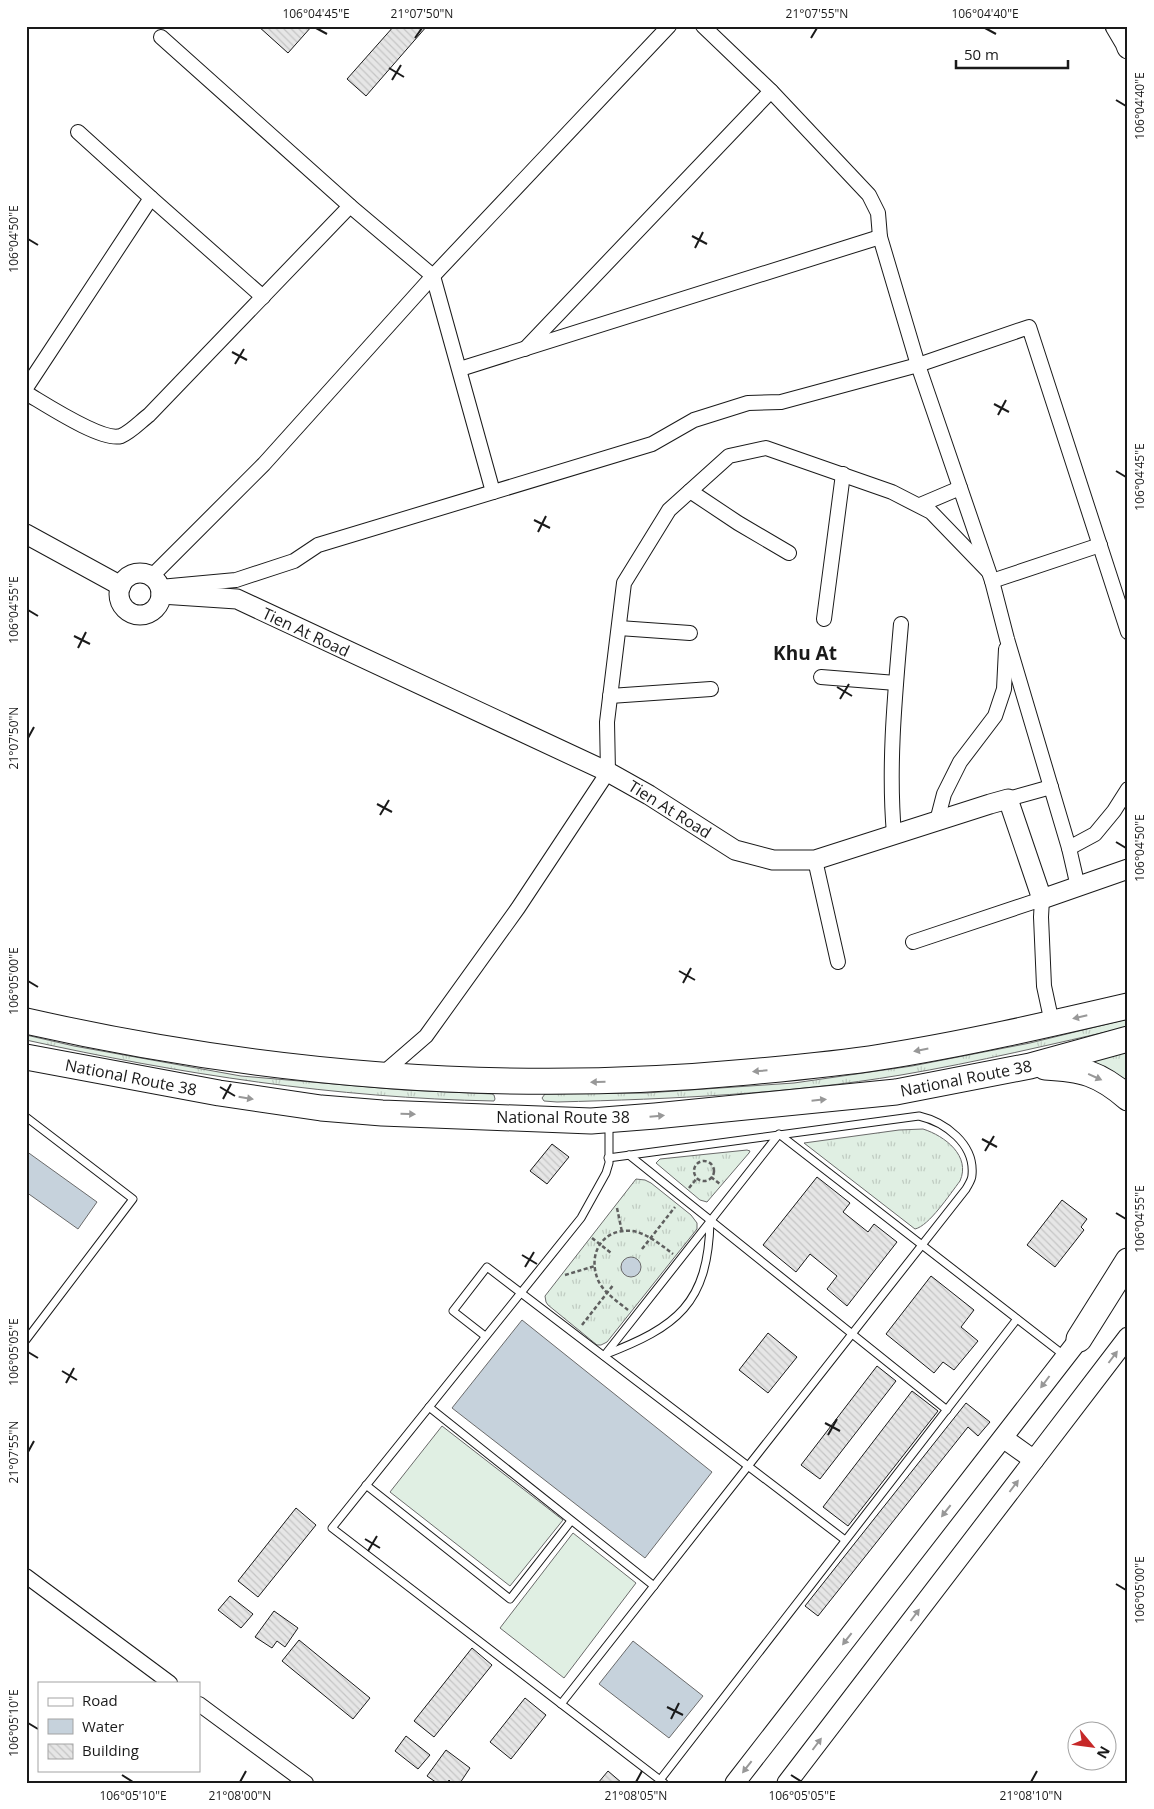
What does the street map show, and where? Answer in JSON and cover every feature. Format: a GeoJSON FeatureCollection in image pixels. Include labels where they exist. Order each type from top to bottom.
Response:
{"type":"FeatureCollection","features":[{"type":"Feature","properties":{"kind":"highway","name":"National Route 38"},"geometry":{"type":"LineString","coordinates":[[26,1021],[146,1046],[248,1062],[452,1080],[547,1083],[669,1079],[822,1065],[882,1057],[1128,1006]]}},
{"type":"Feature","properties":{"kind":"highway","name":"National Route 38"},"geometry":{"type":"LineString","coordinates":[[26,1057],[294,1105],[382,1113],[609,1120],[896,1092],[1030,1066],[1128,1039]]}},
{"type":"Feature","properties":{"kind":"highway"},"geometry":{"type":"LineString","coordinates":[[1030,1066],[1074,1069],[1085,1072],[1110,1084],[1128,1098]]}},
{"type":"Feature","properties":{"kind":"highway"},"geometry":{"type":"LineString","coordinates":[[518,1118],[519,1081]]}},
{"type":"Feature","properties":{"kind":"highway"},"geometry":{"type":"LineString","coordinates":[[1072,1348],[1128,1261]]}},
{"type":"Feature","properties":{"kind":"street"},"geometry":{"type":"LineString","coordinates":[[669,26],[433,276],[264,464],[157,586],[157,607],[152,612],[138,615],[132,613],[122,604],[120,597],[121,586],[132,575],[139,573],[157,586],[236,580],[294,561],[318,545],[652,444],[694,420],[748,403],[781,402],[918,365],[1028,327],[1128,632]]}},
{"type":"Feature","properties":{"kind":"street"},"geometry":{"type":"LineString","coordinates":[[702,26],[771,91],[869,195],[878,213],[880,237],[918,365],[990,576],[1052,787],[1078,887]]}},
{"type":"Feature","properties":{"kind":"street"},"geometry":{"type":"LineString","coordinates":[[161,37],[350,206],[433,276],[493,492]]}},
{"type":"Feature","properties":{"kind":"street"},"geometry":{"type":"LineString","coordinates":[[524,350],[771,91]]}},
{"type":"Feature","properties":{"kind":"street"},"geometry":{"type":"LineString","coordinates":[[78,132],[263,297]]}},
{"type":"Feature","properties":{"kind":"street"},"geometry":{"type":"LineString","coordinates":[[26,388],[151,198]]}},
{"type":"Feature","properties":{"kind":"street"},"geometry":{"type":"LineString","coordinates":[[26,393],[95,432],[109,436],[121,436],[149,415],[350,206]]}},
{"type":"Feature","properties":{"kind":"street"},"geometry":{"type":"LineString","coordinates":[[460,370],[880,237]]}},
{"type":"Feature","properties":{"kind":"street"},"geometry":{"type":"LineString","coordinates":[[381,1075],[426,1036],[518,908],[608,772],[607,722],[624,583],[669,510],[729,456],[766,448],[892,492],[920,505],[930,512],[990,576]]}},
{"type":"Feature","properties":{"kind":"street"},"geometry":{"type":"LineString","coordinates":[[824,618],[843,474]]}},
{"type":"Feature","properties":{"kind":"street"},"geometry":{"type":"LineString","coordinates":[[920,505],[960,488]]}},
{"type":"Feature","properties":{"kind":"street"},"geometry":{"type":"LineString","coordinates":[[690,491],[738,523],[789,553]]}},
{"type":"Feature","properties":{"kind":"street"},"geometry":{"type":"LineString","coordinates":[[26,534],[121,586]]}},
{"type":"Feature","properties":{"kind":"street"},"geometry":{"type":"LineString","coordinates":[[990,576],[1100,545]]}},
{"type":"Feature","properties":{"kind":"street","name":"Tien At Road"},"geometry":{"type":"LineString","coordinates":[[157,586],[237,599],[608,772],[649,795],[735,850],[773,860],[815,860],[1008,800]]}},
{"type":"Feature","properties":{"kind":"street"},"geometry":{"type":"LineString","coordinates":[[894,834],[891,799],[896,683],[901,624]]}},
{"type":"Feature","properties":{"kind":"street"},"geometry":{"type":"LineString","coordinates":[[619,628],[690,633]]}},
{"type":"Feature","properties":{"kind":"street"},"geometry":{"type":"LineString","coordinates":[[937,821],[944,794],[960,762],[994,716],[1004,689],[1007,639]]}},
{"type":"Feature","properties":{"kind":"street"},"geometry":{"type":"LineString","coordinates":[[821,677],[896,683]]}},
{"type":"Feature","properties":{"kind":"street"},"geometry":{"type":"LineString","coordinates":[[610,696],[711,688]]}},
{"type":"Feature","properties":{"kind":"street"},"geometry":{"type":"LineString","coordinates":[[1052,787],[1008,800],[1042,900],[1044,986],[1052,1023]]}},
{"type":"Feature","properties":{"kind":"street"},"geometry":{"type":"LineString","coordinates":[[1069,848],[1095,834],[1114,811],[1128,789]]}},
{"type":"Feature","properties":{"kind":"street"},"geometry":{"type":"LineString","coordinates":[[815,860],[838,962]]}},
{"type":"Feature","properties":{"kind":"street"},"geometry":{"type":"LineString","coordinates":[[912,942],[1042,900],[1128,869]]}},
{"type":"Feature","properties":{"kind":"street"},"geometry":{"type":"LineString","coordinates":[[735,1783],[1128,1274]]}},
{"type":"Feature","properties":{"kind":"street"},"geometry":{"type":"LineString","coordinates":[[787,1783],[1128,1337]]}},
{"type":"Feature","properties":{"kind":"street"},"geometry":{"type":"LineString","coordinates":[[1003,1438],[1034,1460]]}},
{"type":"Feature","properties":{"kind":"street"},"geometry":{"type":"LineString","coordinates":[[26,1576],[169,1682]]}},
{"type":"Feature","properties":{"kind":"street"},"geometry":{"type":"LineString","coordinates":[[200,1705],[306,1783]]}},
{"type":"Feature","properties":{"kind":"lane"},"geometry":{"type":"LineString","coordinates":[[561,1704],[966,1189],[972,1176],[967,1150],[955,1135],[945,1126],[932,1119],[919,1116],[608,1158]]}},
{"type":"Feature","properties":{"kind":"lane"},"geometry":{"type":"LineString","coordinates":[[26,1117],[133,1199],[26,1340]]}},
{"type":"Feature","properties":{"kind":"lane"},"geometry":{"type":"LineString","coordinates":[[609,1120],[606,1174],[581,1218],[332,1528],[662,1781],[1017,1319]]}},
{"type":"Feature","properties":{"kind":"lane"},"geometry":{"type":"LineString","coordinates":[[604,1356],[779,1134]]}},
{"type":"Feature","properties":{"kind":"lane"},"geometry":{"type":"LineString","coordinates":[[779,1134],[1017,1319],[1072,1348]]}},
{"type":"Feature","properties":{"kind":"lane"},"geometry":{"type":"LineString","coordinates":[[629,1155],[947,1410]]}},
{"type":"Feature","properties":{"kind":"lane"},"geometry":{"type":"LineString","coordinates":[[604,1356],[659,1330],[675,1319],[686,1306],[701,1279],[710,1246],[710,1221]]}},
{"type":"Feature","properties":{"kind":"lane"},"geometry":{"type":"LineString","coordinates":[[485,1336],[453,1311],[488,1267],[846,1540]]}},
{"type":"Feature","properties":{"kind":"lane"},"geometry":{"type":"LineString","coordinates":[[429,1407],[654,1586]]}},
{"type":"Feature","properties":{"kind":"lane"},"geometry":{"type":"LineString","coordinates":[[366,1485],[510,1599],[571,1521]]}},
{"type":"Feature","properties":{"kind":"path"},"geometry":{"type":"LineString","coordinates":[[702,1156],[702,1161]]}},
{"type":"Feature","properties":{"kind":"path"},"geometry":{"type":"LineString","coordinates":[[702,1161],[709,1162],[713,1167],[714,1174],[711,1177],[704,1181],[697,1178],[694,1171],[695,1167],[702,1161]]}},
{"type":"Feature","properties":{"kind":"path"},"geometry":{"type":"LineString","coordinates":[[711,1177],[720,1184]]}},
{"type":"Feature","properties":{"kind":"path"},"geometry":{"type":"LineString","coordinates":[[689,1188],[697,1178]]}},
{"type":"Feature","properties":{"kind":"path"},"geometry":{"type":"LineString","coordinates":[[642,1249],[675,1207]]}},
{"type":"Feature","properties":{"kind":"path"},"geometry":{"type":"LineString","coordinates":[[617,1208],[622,1232]]}},
{"type":"Feature","properties":{"kind":"path"},"geometry":{"type":"LineString","coordinates":[[628,1310],[608,1293],[598,1280],[594,1255],[600,1244],[609,1235],[632,1231],[650,1238],[674,1255]]}},
{"type":"Feature","properties":{"kind":"path"},"geometry":{"type":"LineString","coordinates":[[592,1238],[611,1253]]}},
{"type":"Feature","properties":{"kind":"path"},"geometry":{"type":"LineString","coordinates":[[566,1275],[595,1266]]}},
{"type":"Feature","properties":{"kind":"path"},"geometry":{"type":"LineString","coordinates":[[582,1325],[614,1284]]}},
{"type":"Feature","properties":{"kind":"green space"},"geometry":{"type":"Polygon","coordinates":[[[1128,1019],[1128,1027],[1015,1052],[901,1075],[816,1087],[730,1095],[643,1099],[557,1102],[544,1101],[542,1098],[545,1094],[646,1093],[794,1083],[912,1066],[1030,1043],[1128,1019]]]}},
{"type":"Feature","properties":{"kind":"green space"},"geometry":{"type":"Polygon","coordinates":[[[26,1035],[74,1046],[241,1076],[404,1090],[492,1094],[495,1099],[494,1101],[376,1095],[258,1082],[84,1052],[26,1040],[26,1035]]]}},
{"type":"Feature","properties":{"kind":"green space"},"geometry":{"type":"Polygon","coordinates":[[[1128,1047],[1128,1083],[1076,1059],[1128,1047]]]}},
{"type":"Feature","properties":{"kind":"green space"},"geometry":{"type":"Polygon","coordinates":[[[923,1129],[940,1137],[954,1148],[962,1163],[962,1172],[960,1181],[939,1209],[921,1227],[915,1229],[804,1143],[899,1130],[923,1129]]]}},
{"type":"Feature","properties":{"kind":"green space"},"geometry":{"type":"Polygon","coordinates":[[[750,1151],[749,1153],[707,1202],[700,1200],[656,1163],[660,1159],[750,1151]]]}},
{"type":"Feature","properties":{"kind":"green space"},"geometry":{"type":"Polygon","coordinates":[[[636,1179],[651,1183],[691,1215],[697,1223],[697,1229],[607,1342],[597,1345],[548,1305],[545,1296],[636,1179]]]}},
{"type":"Feature","properties":{"kind":"green space"},"geometry":{"type":"Polygon","coordinates":[[[442,1426],[563,1520],[510,1586],[390,1492],[442,1426]]]}},
{"type":"Feature","properties":{"kind":"green space"},"geometry":{"type":"Polygon","coordinates":[[[573,1533],[636,1583],[564,1678],[500,1628],[573,1533]]]}},
{"type":"Feature","properties":{"kind":"water"},"geometry":{"type":"Polygon","coordinates":[[[26,1151],[97,1202],[78,1229],[26,1192],[26,1151]]]}},
{"type":"Feature","properties":{"kind":"water"},"geometry":{"type":"Polygon","coordinates":[[[631,1257],[638,1260],[641,1267],[638,1274],[631,1277],[624,1274],[621,1267],[624,1260],[631,1257]]]}},
{"type":"Feature","properties":{"kind":"water"},"geometry":{"type":"Polygon","coordinates":[[[522,1320],[712,1472],[645,1558],[452,1408],[522,1320]]]}},
{"type":"Feature","properties":{"kind":"water"},"geometry":{"type":"Polygon","coordinates":[[[633,1641],[703,1696],[669,1738],[599,1684],[633,1641]]]}},
{"type":"Feature","properties":{"kind":"building"},"geometry":{"type":"Polygon","coordinates":[[[258,26],[312,26],[288,53],[258,26]]]}},
{"type":"Feature","properties":{"kind":"building"},"geometry":{"type":"Polygon","coordinates":[[[394,26],[427,26],[366,96],[347,79],[394,26]]]}},
{"type":"Feature","properties":{"kind":"building"},"geometry":{"type":"Polygon","coordinates":[[[552,1144],[569,1157],[547,1184],[530,1171],[552,1144]]]}},
{"type":"Feature","properties":{"kind":"building"},"geometry":{"type":"Polygon","coordinates":[[[817,1177],[850,1203],[843,1212],[868,1232],[874,1224],[897,1242],[847,1306],[827,1289],[837,1276],[810,1254],[796,1272],[763,1245],[817,1177]]]}},
{"type":"Feature","properties":{"kind":"building"},"geometry":{"type":"Polygon","coordinates":[[[1062,1200],[1087,1219],[1081,1227],[1084,1230],[1055,1267],[1027,1245],[1062,1200]]]}},
{"type":"Feature","properties":{"kind":"building"},"geometry":{"type":"Polygon","coordinates":[[[931,1276],[974,1310],[961,1327],[978,1341],[954,1370],[943,1362],[934,1373],[886,1334],[931,1276]]]}},
{"type":"Feature","properties":{"kind":"building"},"geometry":{"type":"Polygon","coordinates":[[[768,1333],[797,1357],[768,1393],[739,1370],[768,1333]]]}},
{"type":"Feature","properties":{"kind":"building"},"geometry":{"type":"Polygon","coordinates":[[[877,1366],[896,1381],[820,1479],[801,1465],[877,1366]]]}},
{"type":"Feature","properties":{"kind":"building"},"geometry":{"type":"Polygon","coordinates":[[[912,1391],[938,1411],[848,1526],[823,1507],[912,1391]]]}},
{"type":"Feature","properties":{"kind":"building"},"geometry":{"type":"Polygon","coordinates":[[[966,1403],[990,1422],[978,1436],[968,1427],[818,1616],[805,1606],[966,1403]]]}},
{"type":"Feature","properties":{"kind":"building"},"geometry":{"type":"Polygon","coordinates":[[[296,1508],[316,1525],[258,1597],[238,1581],[296,1508]]]}},
{"type":"Feature","properties":{"kind":"building"},"geometry":{"type":"Polygon","coordinates":[[[230,1596],[253,1614],[241,1628],[218,1610],[230,1596]]]}},
{"type":"Feature","properties":{"kind":"building"},"geometry":{"type":"Polygon","coordinates":[[[274,1611],[298,1628],[285,1647],[277,1641],[272,1648],[255,1637],[274,1611]]]}},
{"type":"Feature","properties":{"kind":"building"},"geometry":{"type":"Polygon","coordinates":[[[299,1640],[370,1698],[353,1719],[282,1661],[299,1640]]]}},
{"type":"Feature","properties":{"kind":"building"},"geometry":{"type":"Polygon","coordinates":[[[472,1648],[492,1665],[434,1737],[414,1721],[472,1648]]]}},
{"type":"Feature","properties":{"kind":"building"},"geometry":{"type":"Polygon","coordinates":[[[525,1698],[546,1715],[511,1759],[490,1742],[525,1698]]]}},
{"type":"Feature","properties":{"kind":"building"},"geometry":{"type":"Polygon","coordinates":[[[406,1736],[430,1755],[418,1769],[395,1751],[406,1736]]]}},
{"type":"Feature","properties":{"kind":"building"},"geometry":{"type":"Polygon","coordinates":[[[446,1750],[470,1768],[460,1783],[452,1783],[449,1780],[447,1783],[437,1783],[427,1776],[446,1750]]]}},
{"type":"Feature","properties":{"kind":"building"},"geometry":{"type":"Polygon","coordinates":[[[608,1771],[622,1783],[598,1783],[608,1771]]]}},
{"type":"Feature","properties":{"kind":"district","name":"Khu At"},"geometry":{"type":"Point","coordinates":[805,653]}}]}
